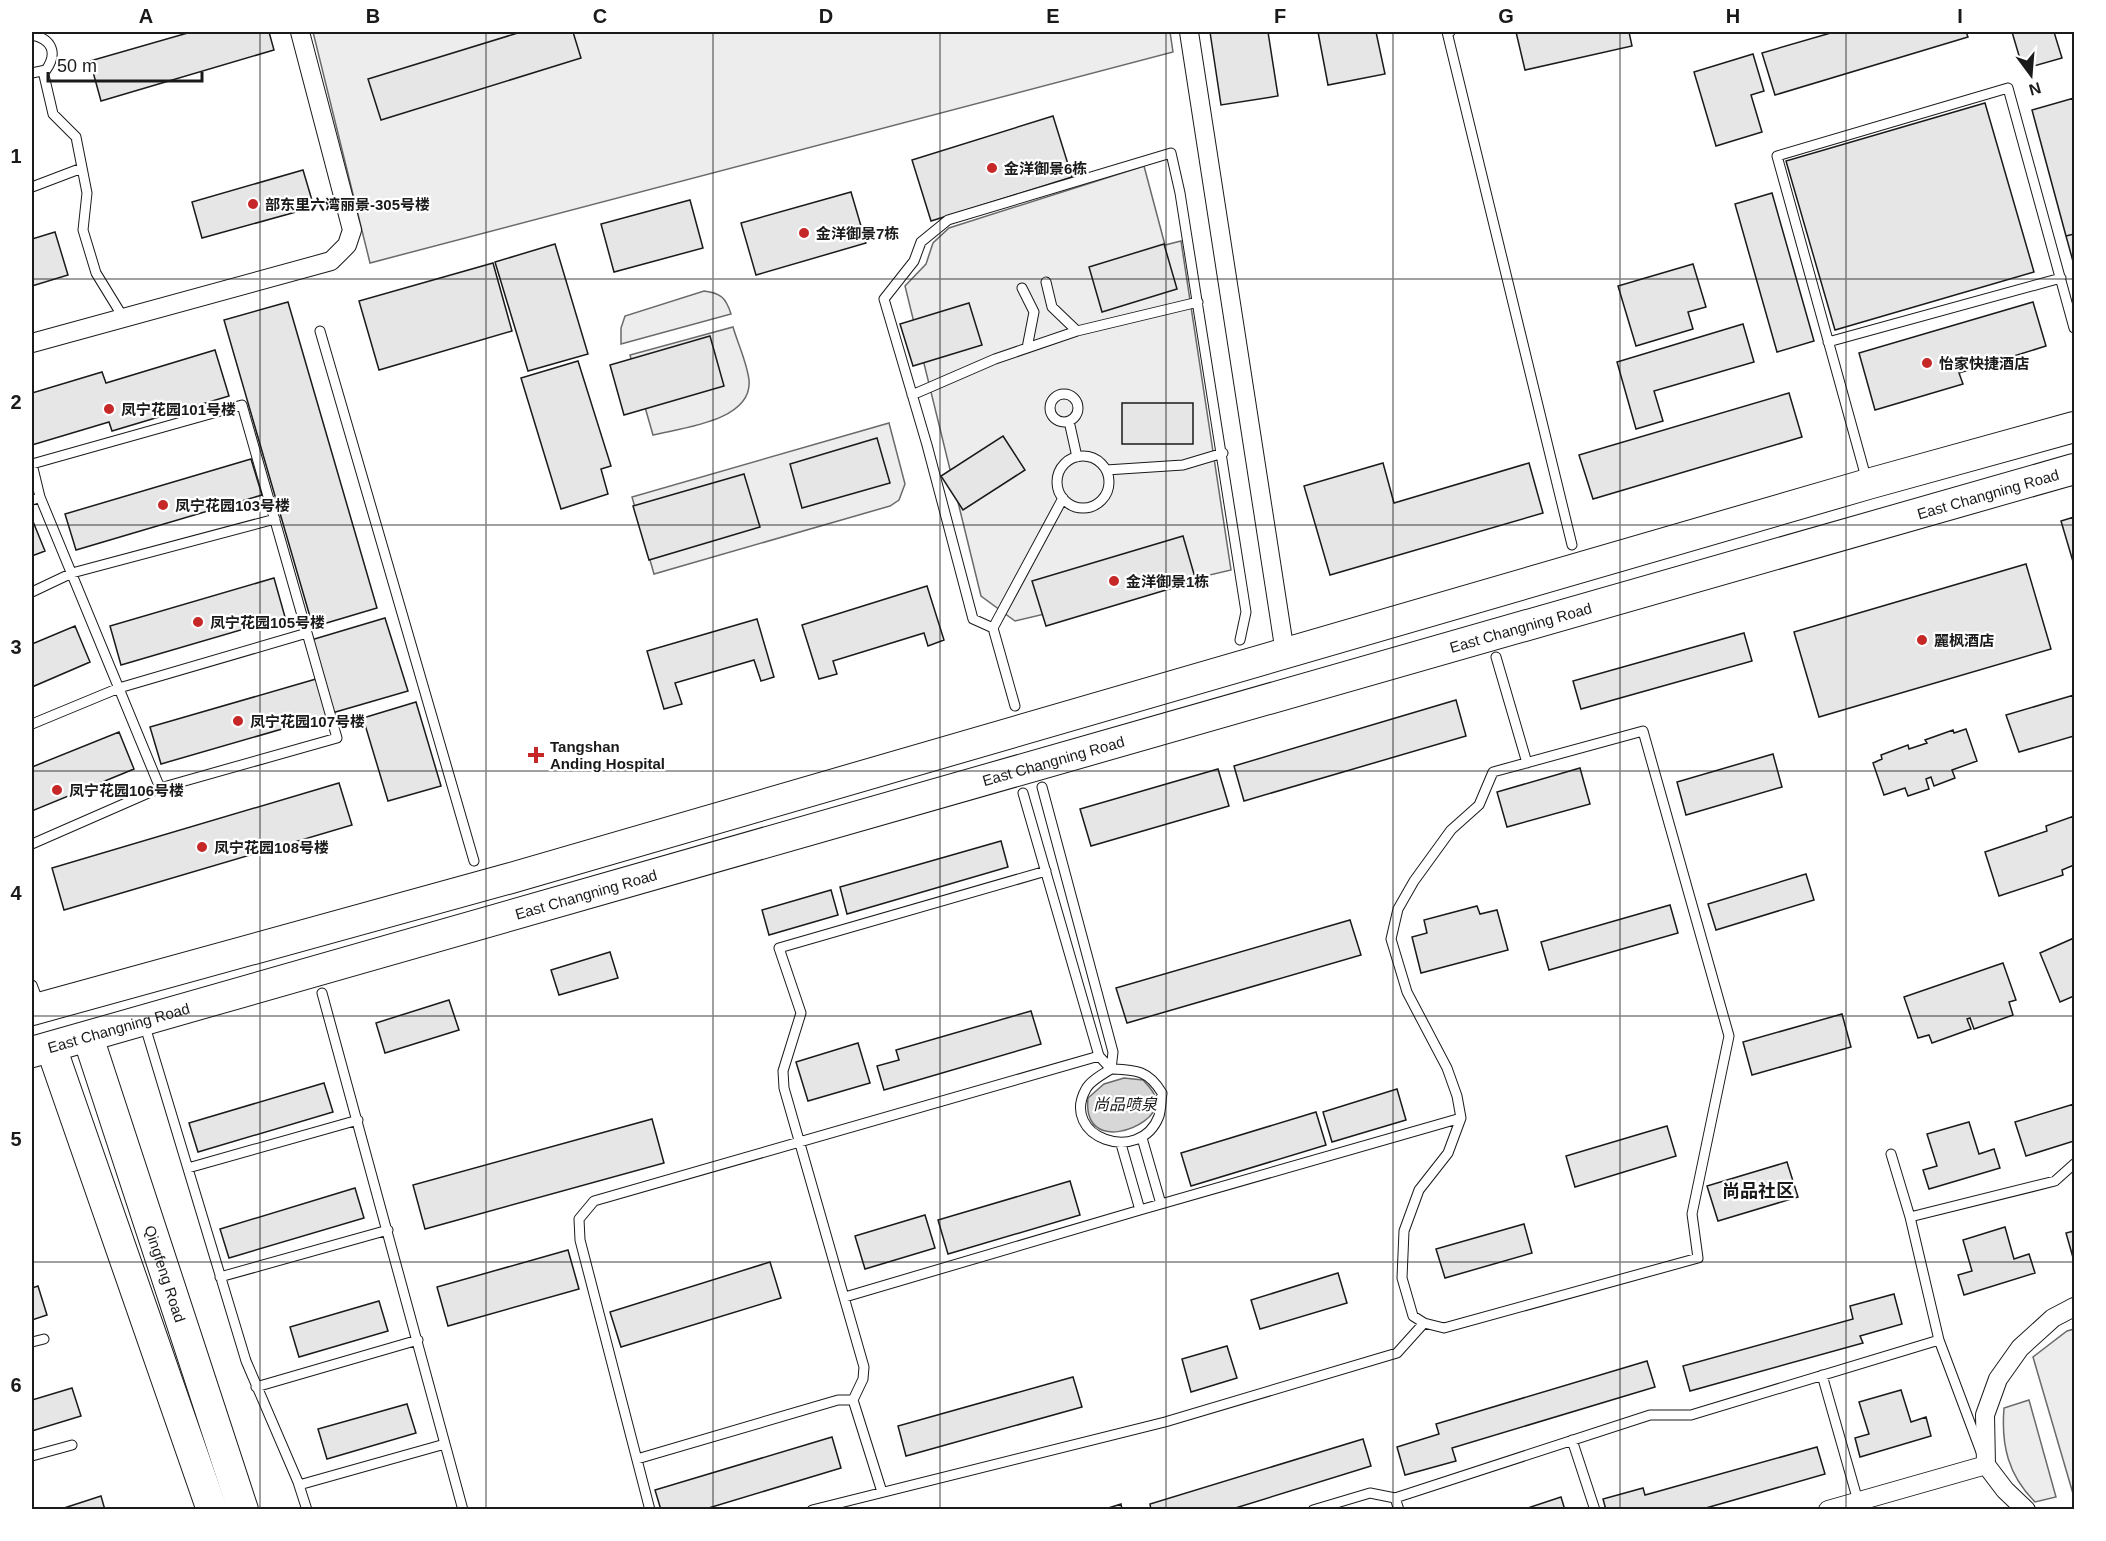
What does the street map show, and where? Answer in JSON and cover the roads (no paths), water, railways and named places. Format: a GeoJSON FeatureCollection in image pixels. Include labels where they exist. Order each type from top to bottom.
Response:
{"type":"FeatureCollection","features":[{"type":"Feature","properties":{"kind":"main road"},"geometry":{"type":"LineString","coordinates":[[34,1001],[511,878],[1868,484],[2074,428]]}},
{"type":"Feature","properties":{"kind":"main road","name":"East Changning Road"},"geometry":{"type":"LineString","coordinates":[[41,1050],[2074,469]]}},
{"type":"Feature","properties":{"kind":"main road","name":"Qingfeng Road"},"geometry":{"type":"LineString","coordinates":[[88,1037],[243,1509]]}},
{"type":"Feature","properties":{"kind":"main road"},"geometry":{"type":"LineString","coordinates":[[41,1050],[212,1509]]}},
{"type":"Feature","properties":{"kind":"street"},"geometry":{"type":"LineString","coordinates":[[32,343],[331,261],[347,245],[352,230],[300,32]]}},
{"type":"Feature","properties":{"kind":"street"},"geometry":{"type":"LineString","coordinates":[[1189,32],[1285,653]]}},
{"type":"Feature","properties":{"kind":"street"},"geometry":{"type":"LineString","coordinates":[[2026,1509],[2005,1490],[1986,1465],[1985,1415],[1998,1379],[2020,1348],[2053,1318],[2074,1307]]}},
{"type":"Feature","properties":{"kind":"street"},"geometry":{"type":"LineString","coordinates":[[1828,1509],[1986,1465]]}},
{"type":"Feature","properties":{"kind":"lane"},"geometry":{"type":"LineString","coordinates":[[1450,32],[1447,32],[1572,545]]}},
{"type":"Feature","properties":{"kind":"lane"},"geometry":{"type":"LineString","coordinates":[[32,34],[44,38],[52,47],[53,60],[43,71],[32,73]]}},
{"type":"Feature","properties":{"kind":"lane"},"geometry":{"type":"LineString","coordinates":[[43,71],[53,114],[76,137],[87,193],[83,230],[96,273],[123,317]]}},
{"type":"Feature","properties":{"kind":"lane"},"geometry":{"type":"LineString","coordinates":[[1868,484],[1777,156],[2008,88],[2074,328]]}},
{"type":"Feature","properties":{"kind":"lane"},"geometry":{"type":"LineString","coordinates":[[993,628],[973,619],[884,299],[914,261],[921,242],[948,220],[1171,153],[1180,193],[1223,453],[1246,612],[1240,640]]}},
{"type":"Feature","properties":{"kind":"lane"},"geometry":{"type":"LineString","coordinates":[[32,187],[82,168]]}},
{"type":"Feature","properties":{"kind":"lane"},"geometry":{"type":"LineString","coordinates":[[1828,342],[2061,278]]}},
{"type":"Feature","properties":{"kind":"lane"},"geometry":{"type":"LineString","coordinates":[[1046,282],[1052,307],[1077,331]]}},
{"type":"Feature","properties":{"kind":"lane"},"geometry":{"type":"LineString","coordinates":[[1022,288],[1034,312],[1028,348]]}},
{"type":"Feature","properties":{"kind":"lane"},"geometry":{"type":"LineString","coordinates":[[912,394],[1077,331],[1197,302]]}},
{"type":"Feature","properties":{"kind":"lane"},"geometry":{"type":"LineString","coordinates":[[320,331],[474,861]]}},
{"type":"Feature","properties":{"kind":"lane"},"geometry":{"type":"LineString","coordinates":[[32,844],[160,789],[337,738],[242,405],[32,464],[36,498],[72,573],[160,789]]}},
{"type":"Feature","properties":{"kind":"lane"},"geometry":{"type":"LineString","coordinates":[[1069,421],[1077,457]]}},
{"type":"Feature","properties":{"kind":"lane"},"geometry":{"type":"LineString","coordinates":[[1106,470],[1183,465],[1223,453]]}},
{"type":"Feature","properties":{"kind":"lane"},"geometry":{"type":"LineString","coordinates":[[1077,457],[1094,458],[1106,470],[1108,486],[1100,501],[1085,508],[1069,503],[1058,490],[1059,473],[1069,460],[1077,457]]}},
{"type":"Feature","properties":{"kind":"lane"},"geometry":{"type":"LineString","coordinates":[[1015,706],[993,628],[1063,498]]}},
{"type":"Feature","properties":{"kind":"lane"},"geometry":{"type":"LineString","coordinates":[[32,592],[72,573],[275,519]]}},
{"type":"Feature","properties":{"kind":"lane"},"geometry":{"type":"LineString","coordinates":[[32,724],[119,688],[307,633]]}},
{"type":"Feature","properties":{"kind":"lane"},"geometry":{"type":"LineString","coordinates":[[1496,657],[1527,763]]}},
{"type":"Feature","properties":{"kind":"lane"},"geometry":{"type":"LineString","coordinates":[[1643,731],[1729,1036],[1692,1214],[1698,1258],[1444,1328],[1424,1323],[1413,1316],[1402,1278],[1404,1232],[1419,1190],[1448,1153],[1461,1118],[1457,1096],[1447,1068],[1407,992],[1391,939],[1398,909],[1414,881],[1451,830],[1479,805],[1493,772],[1643,731]]}},
{"type":"Feature","properties":{"kind":"lane"},"geometry":{"type":"LineString","coordinates":[[1042,787],[1113,1052],[1111,1069]]}},
{"type":"Feature","properties":{"kind":"lane"},"geometry":{"type":"LineString","coordinates":[[1023,793],[1099,1056],[1111,1069]]}},
{"type":"Feature","properties":{"kind":"lane"},"geometry":{"type":"LineString","coordinates":[[882,1492],[853,1400],[863,1379],[864,1367],[784,1088],[783,1071],[801,1012],[779,948],[1046,872]]}},
{"type":"Feature","properties":{"kind":"lane"},"geometry":{"type":"LineString","coordinates":[[322,993],[463,1509]]}},
{"type":"Feature","properties":{"kind":"lane"},"geometry":{"type":"LineString","coordinates":[[144,1021],[246,1362],[299,1485],[307,1509]]}},
{"type":"Feature","properties":{"kind":"lane"},"geometry":{"type":"LineString","coordinates":[[651,1509],[580,1240],[579,1219],[594,1201],[1099,1056]]}},
{"type":"Feature","properties":{"kind":"lane"},"geometry":{"type":"LineString","coordinates":[[1111,1069],[1137,1070],[1154,1080],[1162,1093],[1159,1117],[1142,1138],[1121,1144],[1097,1135],[1090,1129],[1083,1122],[1079,1104],[1087,1086],[1111,1069]]}},
{"type":"Feature","properties":{"kind":"lane"},"geometry":{"type":"LineString","coordinates":[[844,1297],[1461,1118]]}},
{"type":"Feature","properties":{"kind":"lane"},"geometry":{"type":"LineString","coordinates":[[188,1168],[358,1120]]}},
{"type":"Feature","properties":{"kind":"lane"},"geometry":{"type":"LineString","coordinates":[[1142,1138],[1161,1204]]}},
{"type":"Feature","properties":{"kind":"lane"},"geometry":{"type":"LineString","coordinates":[[1121,1144],[1140,1210]]}},
{"type":"Feature","properties":{"kind":"lane"},"geometry":{"type":"LineString","coordinates":[[1891,1154],[1911,1217],[1939,1340],[1986,1465]]}},
{"type":"Feature","properties":{"kind":"lane"},"geometry":{"type":"LineString","coordinates":[[1911,1217],[2055,1180],[2074,1164]]}},
{"type":"Feature","properties":{"kind":"lane"},"geometry":{"type":"LineString","coordinates":[[220,1277],[388,1230]]}},
{"type":"Feature","properties":{"kind":"lane"},"geometry":{"type":"LineString","coordinates":[[812,1509],[1164,1422],[1397,1353],[1424,1323]]}},
{"type":"Feature","properties":{"kind":"lane"},"geometry":{"type":"LineString","coordinates":[[32,1342],[44,1339]]}},
{"type":"Feature","properties":{"kind":"lane"},"geometry":{"type":"LineString","coordinates":[[256,1386],[418,1340]]}},
{"type":"Feature","properties":{"kind":"lane"},"geometry":{"type":"LineString","coordinates":[[1313,1509],[1370,1493],[1395,1498],[1650,1415],[1691,1415],[1939,1340]]}},
{"type":"Feature","properties":{"kind":"lane"},"geometry":{"type":"LineString","coordinates":[[1822,1375],[1858,1501]]}},
{"type":"Feature","properties":{"kind":"lane"},"geometry":{"type":"LineString","coordinates":[[637,1459],[838,1400],[853,1400]]}},
{"type":"Feature","properties":{"kind":"lane"},"geometry":{"type":"LineString","coordinates":[[1572,1440],[1594,1509]]}},
{"type":"Feature","properties":{"kind":"lane"},"geometry":{"type":"LineString","coordinates":[[299,1485],[445,1444]]}},
{"type":"Feature","properties":{"kind":"lane"},"geometry":{"type":"LineString","coordinates":[[32,1456],[72,1445]]}},
{"type":"Feature","properties":{"kind":"lane"},"geometry":{"type":"LineString","coordinates":[[1395,1498],[1399,1509]]}},
{"type":"Feature","properties":{"kind":"water","name":"尚品喷泉"},"geometry":{"type":"Polygon","coordinates":[[[1124,1078],[1143,1080],[1154,1094],[1156,1104],[1153,1113],[1132,1128],[1107,1131],[1096,1126],[1089,1116],[1088,1098],[1104,1084],[1124,1078]]]}},
{"type":"Feature","properties":{"kind":"place","name":"金洋御景6栋"},"geometry":{"type":"Point","coordinates":[992,168]}},
{"type":"Feature","properties":{"kind":"place","name":"部东里六湾丽景-305号楼"},"geometry":{"type":"Point","coordinates":[253,204]}},
{"type":"Feature","properties":{"kind":"place","name":"金洋御景7栋"},"geometry":{"type":"Point","coordinates":[804,233]}},
{"type":"Feature","properties":{"kind":"place","name":"怡家快捷酒店"},"geometry":{"type":"Point","coordinates":[1927,363]}},
{"type":"Feature","properties":{"kind":"place","name":"凤宁花园101号楼"},"geometry":{"type":"Point","coordinates":[109,409]}},
{"type":"Feature","properties":{"kind":"place","name":"凤宁花园103号楼"},"geometry":{"type":"Point","coordinates":[163,505]}},
{"type":"Feature","properties":{"kind":"place","name":"金洋御景1栋"},"geometry":{"type":"Point","coordinates":[1114,581]}},
{"type":"Feature","properties":{"kind":"place","name":"凤宁花园105号楼"},"geometry":{"type":"Point","coordinates":[198,622]}},
{"type":"Feature","properties":{"kind":"place","name":"麗枫酒店"},"geometry":{"type":"Point","coordinates":[1922,640]}},
{"type":"Feature","properties":{"kind":"place","name":"凤宁花园107号楼"},"geometry":{"type":"Point","coordinates":[238,721]}},
{"type":"Feature","properties":{"kind":"place","name":"Tangshan Anding Hospital"},"geometry":{"type":"Point","coordinates":[536,755]}},
{"type":"Feature","properties":{"kind":"place","name":"凤宁花园106号楼"},"geometry":{"type":"Point","coordinates":[57,790]}},
{"type":"Feature","properties":{"kind":"place","name":"凤宁花园108号楼"},"geometry":{"type":"Point","coordinates":[202,847]}},
{"type":"Feature","properties":{"kind":"district","name":"尚品社区"},"geometry":{"type":"Point","coordinates":[1758,1191]}}]}
